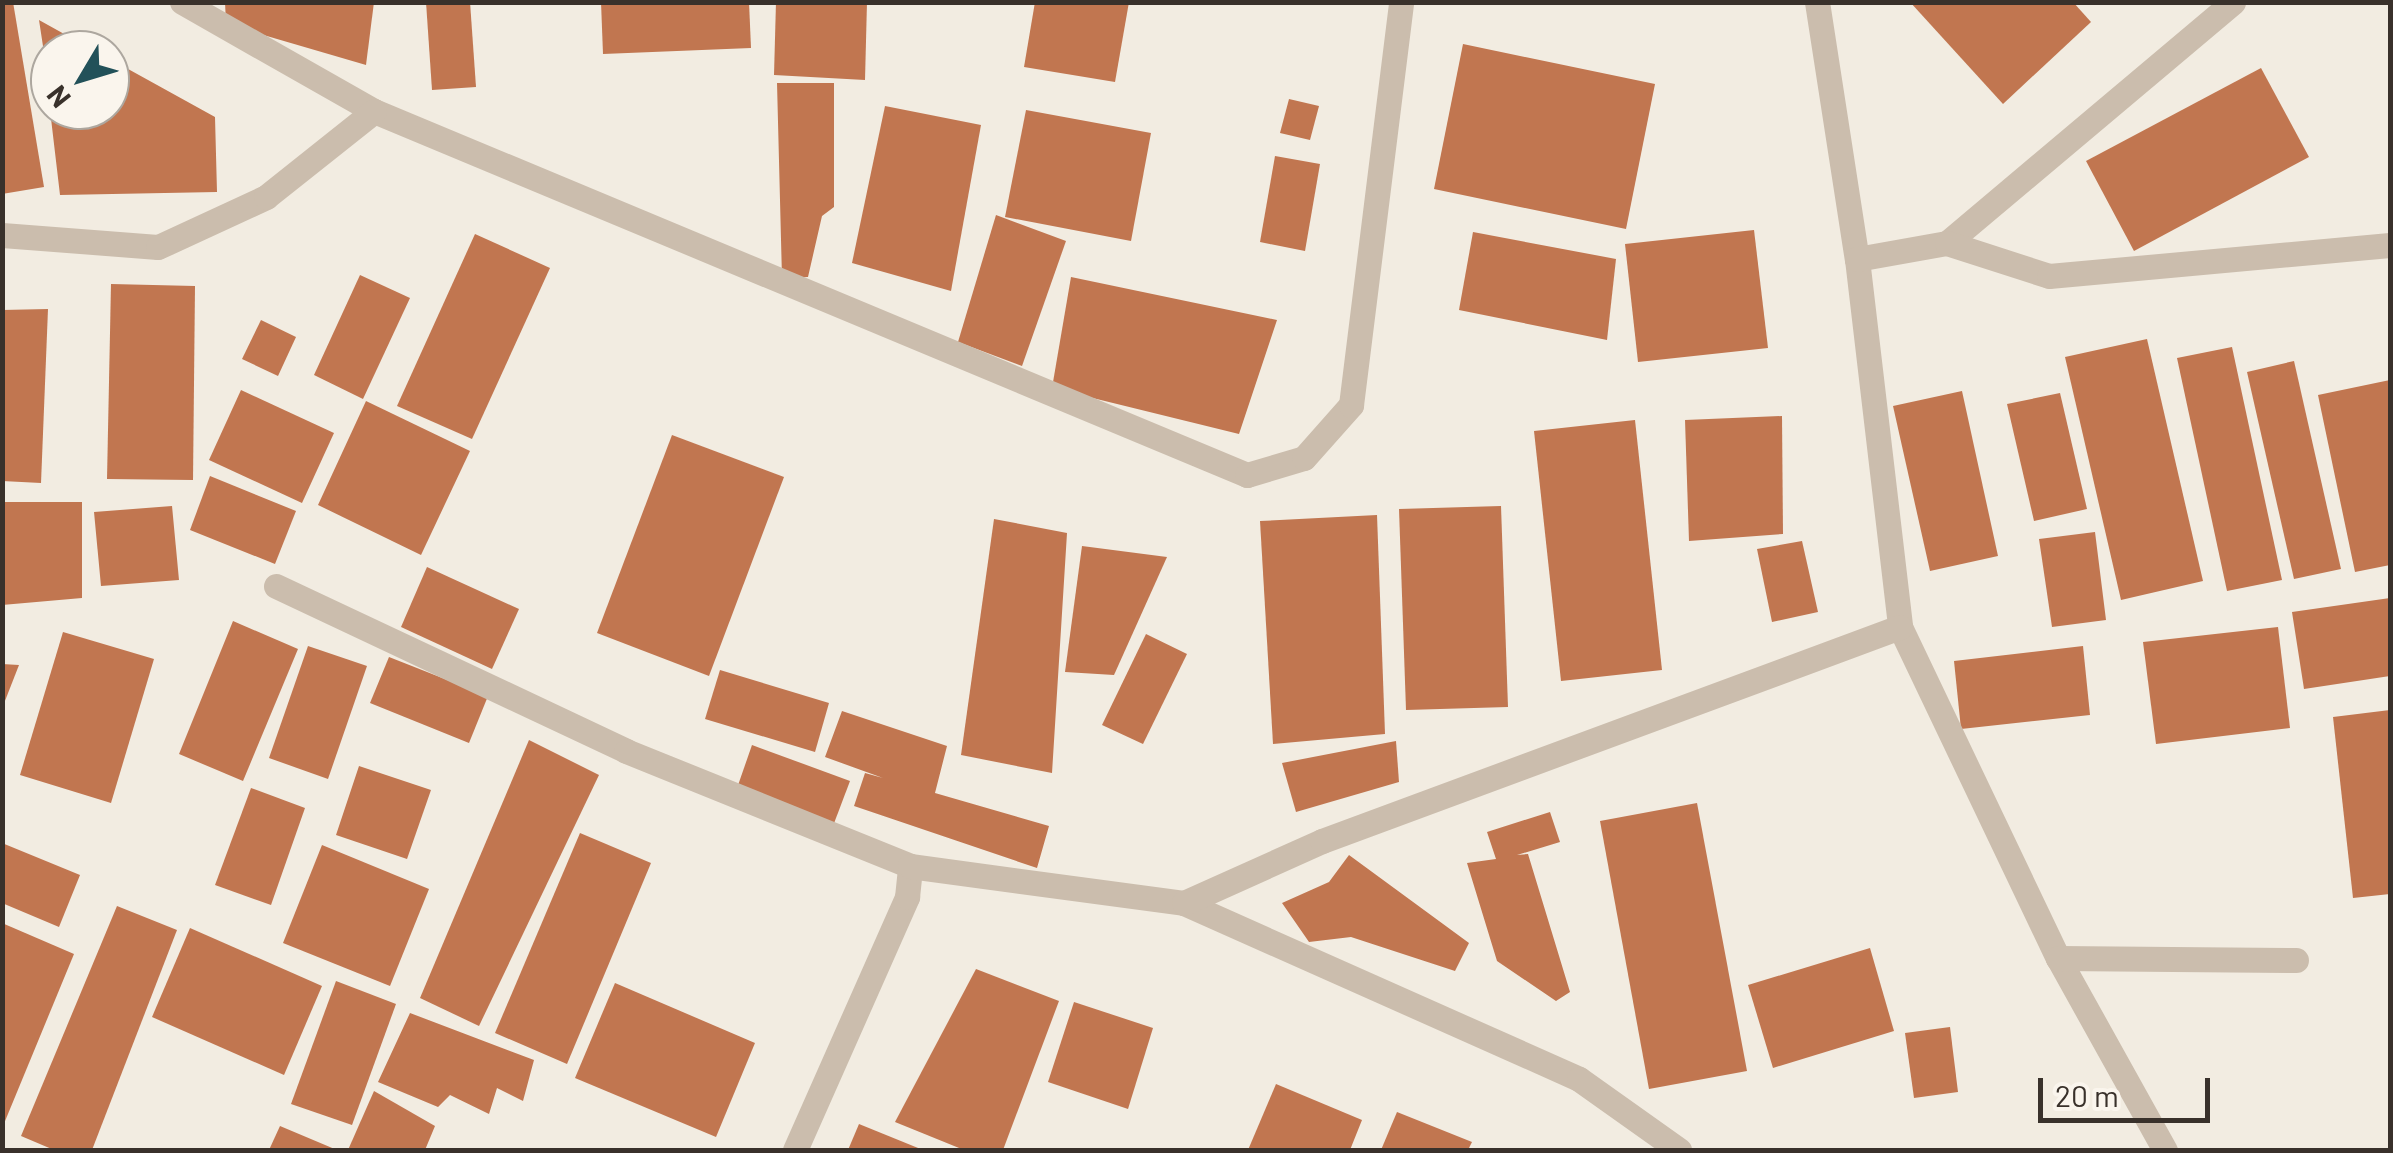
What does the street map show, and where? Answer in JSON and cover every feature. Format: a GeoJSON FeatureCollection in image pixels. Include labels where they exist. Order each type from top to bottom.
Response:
{"type":"FeatureCollection","features":[{"type":"Feature","properties":{"kind":"street"},"geometry":{"type":"LineString","coordinates":[[182,2],[374,111],[1247,475],[1304,458],[1351,404],[1401,2]]}},
{"type":"Feature","properties":{"kind":"street"},"geometry":{"type":"LineString","coordinates":[[1817,2],[1857,259],[1900,627],[2058,958],[2165,1150]]}},
{"type":"Feature","properties":{"kind":"street"},"geometry":{"type":"LineString","coordinates":[[1947,243],[2233,2]]}},
{"type":"Feature","properties":{"kind":"street"},"geometry":{"type":"LineString","coordinates":[[2,235],[158,247],[266,198],[374,111]]}},
{"type":"Feature","properties":{"kind":"street"},"geometry":{"type":"LineString","coordinates":[[1857,259],[1947,243],[2049,276],[2390,245]]}},
{"type":"Feature","properties":{"kind":"street"},"geometry":{"type":"LineString","coordinates":[[276,586],[626,751],[910,866],[1184,903],[1579,1079],[1679,1150]]}},
{"type":"Feature","properties":{"kind":"street"},"geometry":{"type":"LineString","coordinates":[[1184,903],[1322,840],[1900,627]]}},
{"type":"Feature","properties":{"kind":"street"},"geometry":{"type":"LineString","coordinates":[[796,1150],[906,897],[910,866]]}},
{"type":"Feature","properties":{"kind":"street"},"geometry":{"type":"LineString","coordinates":[[2058,958],[2296,960]]}},
{"type":"Feature","properties":{"kind":"building"},"geometry":{"type":"Polygon","coordinates":[[[2,2],[13,2],[30,103],[30,130],[34,130],[44,187],[2,194],[2,2]]]}},
{"type":"Feature","properties":{"kind":"building"},"geometry":{"type":"Polygon","coordinates":[[[225,2],[374,2],[366,65],[226,24],[225,2]]]}},
{"type":"Feature","properties":{"kind":"building"},"geometry":{"type":"Polygon","coordinates":[[[426,2],[470,2],[476,87],[432,90],[426,2]]]}},
{"type":"Feature","properties":{"kind":"building"},"geometry":{"type":"Polygon","coordinates":[[[601,2],[749,2],[751,48],[603,54],[601,2]]]}},
{"type":"Feature","properties":{"kind":"building"},"geometry":{"type":"Polygon","coordinates":[[[776,2],[867,2],[865,80],[774,75],[776,2]]]}},
{"type":"Feature","properties":{"kind":"building"},"geometry":{"type":"Polygon","coordinates":[[[1035,2],[1129,2],[1115,82],[1024,67],[1035,2]]]}},
{"type":"Feature","properties":{"kind":"building"},"geometry":{"type":"Polygon","coordinates":[[[1910,2],[2073,2],[2091,22],[2003,104],[1910,2]]]}},
{"type":"Feature","properties":{"kind":"building"},"geometry":{"type":"Polygon","coordinates":[[[39,20],[57,30],[41,30],[39,20]]]}},
{"type":"Feature","properties":{"kind":"building"},"geometry":{"type":"Polygon","coordinates":[[[1463,44],[1655,84],[1626,229],[1434,189],[1463,44]]]}},
{"type":"Feature","properties":{"kind":"building"},"geometry":{"type":"Polygon","coordinates":[[[2261,68],[2309,157],[2134,251],[2086,161],[2261,68]]]}},
{"type":"Feature","properties":{"kind":"building"},"geometry":{"type":"Polygon","coordinates":[[[130,70],[215,117],[217,192],[60,195],[52,130],[130,130],[130,70]]]}},
{"type":"Feature","properties":{"kind":"building"},"geometry":{"type":"Polygon","coordinates":[[[777,83],[834,83],[834,207],[822,216],[808,277],[782,278],[777,83]]]}},
{"type":"Feature","properties":{"kind":"building"},"geometry":{"type":"Polygon","coordinates":[[[1289,99],[1319,106],[1310,140],[1280,133],[1289,99]]]}},
{"type":"Feature","properties":{"kind":"building"},"geometry":{"type":"Polygon","coordinates":[[[885,106],[981,125],[951,291],[852,263],[885,106]]]}},
{"type":"Feature","properties":{"kind":"building"},"geometry":{"type":"Polygon","coordinates":[[[1026,110],[1151,133],[1131,241],[1005,217],[1026,110]]]}},
{"type":"Feature","properties":{"kind":"building"},"geometry":{"type":"Polygon","coordinates":[[[1275,156],[1320,164],[1305,251],[1260,242],[1275,156]]]}},
{"type":"Feature","properties":{"kind":"building"},"geometry":{"type":"Polygon","coordinates":[[[996,215],[1066,241],[1022,366],[958,342],[996,215]]]}},
{"type":"Feature","properties":{"kind":"building"},"geometry":{"type":"Polygon","coordinates":[[[1754,230],[1768,348],[1638,362],[1625,244],[1754,230]]]}},
{"type":"Feature","properties":{"kind":"building"},"geometry":{"type":"Polygon","coordinates":[[[1473,232],[1616,259],[1607,340],[1459,310],[1473,232]]]}},
{"type":"Feature","properties":{"kind":"building"},"geometry":{"type":"Polygon","coordinates":[[[475,234],[550,268],[472,439],[397,406],[475,234]]]}},
{"type":"Feature","properties":{"kind":"building"},"geometry":{"type":"Polygon","coordinates":[[[360,275],[410,298],[363,399],[314,375],[360,275]]]}},
{"type":"Feature","properties":{"kind":"building"},"geometry":{"type":"Polygon","coordinates":[[[1071,277],[1277,320],[1239,434],[1052,388],[1071,277]]]}},
{"type":"Feature","properties":{"kind":"building"},"geometry":{"type":"Polygon","coordinates":[[[111,284],[195,286],[193,480],[107,479],[111,284]]]}},
{"type":"Feature","properties":{"kind":"building"},"geometry":{"type":"Polygon","coordinates":[[[48,309],[41,483],[2,481],[2,310],[48,309]]]}},
{"type":"Feature","properties":{"kind":"building"},"geometry":{"type":"Polygon","coordinates":[[[261,320],[296,337],[278,376],[242,359],[261,320]]]}},
{"type":"Feature","properties":{"kind":"building"},"geometry":{"type":"Polygon","coordinates":[[[2147,339],[2203,581],[2121,600],[2065,357],[2147,339]]]}},
{"type":"Feature","properties":{"kind":"building"},"geometry":{"type":"Polygon","coordinates":[[[2232,347],[2282,580],[2227,591],[2177,358],[2232,347]]]}},
{"type":"Feature","properties":{"kind":"building"},"geometry":{"type":"Polygon","coordinates":[[[2294,361],[2341,569],[2294,579],[2247,372],[2294,361]]]}},
{"type":"Feature","properties":{"kind":"building"},"geometry":{"type":"Polygon","coordinates":[[[2390,380],[2390,565],[2355,572],[2318,395],[2390,380]]]}},
{"type":"Feature","properties":{"kind":"building"},"geometry":{"type":"Polygon","coordinates":[[[241,390],[334,433],[302,503],[209,460],[241,390]]]}},
{"type":"Feature","properties":{"kind":"building"},"geometry":{"type":"Polygon","coordinates":[[[1962,391],[1998,556],[1930,571],[1893,406],[1962,391]]]}},
{"type":"Feature","properties":{"kind":"building"},"geometry":{"type":"Polygon","coordinates":[[[2060,393],[2087,509],[2034,521],[2007,404],[2060,393]]]}},
{"type":"Feature","properties":{"kind":"building"},"geometry":{"type":"Polygon","coordinates":[[[366,401],[470,451],[421,555],[318,505],[366,401]]]}},
{"type":"Feature","properties":{"kind":"building"},"geometry":{"type":"Polygon","coordinates":[[[1782,416],[1783,534],[1689,541],[1685,420],[1782,416]]]}},
{"type":"Feature","properties":{"kind":"building"},"geometry":{"type":"Polygon","coordinates":[[[1635,420],[1662,670],[1561,681],[1534,431],[1635,420]]]}},
{"type":"Feature","properties":{"kind":"building"},"geometry":{"type":"Polygon","coordinates":[[[672,435],[784,477],[709,676],[597,633],[672,435]]]}},
{"type":"Feature","properties":{"kind":"building"},"geometry":{"type":"Polygon","coordinates":[[[210,476],[296,511],[275,564],[190,530],[210,476]]]}},
{"type":"Feature","properties":{"kind":"building"},"geometry":{"type":"Polygon","coordinates":[[[2,502],[82,502],[82,598],[2,605],[2,502]]]}},
{"type":"Feature","properties":{"kind":"building"},"geometry":{"type":"Polygon","coordinates":[[[172,506],[179,580],[101,586],[94,512],[172,506]]]}},
{"type":"Feature","properties":{"kind":"building"},"geometry":{"type":"Polygon","coordinates":[[[1501,506],[1508,707],[1406,710],[1399,509],[1501,506]]]}},
{"type":"Feature","properties":{"kind":"building"},"geometry":{"type":"Polygon","coordinates":[[[1377,515],[1385,734],[1273,744],[1260,521],[1377,515]]]}},
{"type":"Feature","properties":{"kind":"building"},"geometry":{"type":"Polygon","coordinates":[[[994,519],[1067,533],[1052,773],[961,755],[994,519]]]}},
{"type":"Feature","properties":{"kind":"building"},"geometry":{"type":"Polygon","coordinates":[[[2095,532],[2106,620],[2052,627],[2039,539],[2095,532]]]}},
{"type":"Feature","properties":{"kind":"building"},"geometry":{"type":"Polygon","coordinates":[[[1802,541],[1818,612],[1772,622],[1757,549],[1802,541]]]}},
{"type":"Feature","properties":{"kind":"building"},"geometry":{"type":"Polygon","coordinates":[[[1082,546],[1167,557],[1114,675],[1065,672],[1082,546]]]}},
{"type":"Feature","properties":{"kind":"building"},"geometry":{"type":"Polygon","coordinates":[[[427,567],[519,609],[492,669],[401,627],[427,567]]]}},
{"type":"Feature","properties":{"kind":"building"},"geometry":{"type":"Polygon","coordinates":[[[2390,598],[2390,676],[2304,689],[2292,612],[2390,598]]]}},
{"type":"Feature","properties":{"kind":"building"},"geometry":{"type":"Polygon","coordinates":[[[233,621],[298,649],[243,781],[179,754],[233,621]]]}},
{"type":"Feature","properties":{"kind":"building"},"geometry":{"type":"Polygon","coordinates":[[[2278,627],[2290,728],[2156,744],[2143,642],[2278,627]]]}},
{"type":"Feature","properties":{"kind":"building"},"geometry":{"type":"Polygon","coordinates":[[[63,632],[154,659],[111,803],[20,775],[63,632]]]}},
{"type":"Feature","properties":{"kind":"building"},"geometry":{"type":"Polygon","coordinates":[[[1146,634],[1187,654],[1143,744],[1102,725],[1146,634]]]}},
{"type":"Feature","properties":{"kind":"building"},"geometry":{"type":"Polygon","coordinates":[[[308,646],[367,666],[328,779],[269,758],[308,646]]]}},
{"type":"Feature","properties":{"kind":"building"},"geometry":{"type":"Polygon","coordinates":[[[2083,646],[2090,715],[1961,729],[1954,661],[2083,646]]]}},
{"type":"Feature","properties":{"kind":"building"},"geometry":{"type":"Polygon","coordinates":[[[389,657],[488,696],[469,743],[370,703],[389,657]]]}},
{"type":"Feature","properties":{"kind":"building"},"geometry":{"type":"Polygon","coordinates":[[[2,664],[19,665],[3,706],[2,706],[2,664]]]}},
{"type":"Feature","properties":{"kind":"building"},"geometry":{"type":"Polygon","coordinates":[[[720,670],[829,703],[815,752],[705,719],[720,670]]]}},
{"type":"Feature","properties":{"kind":"building"},"geometry":{"type":"Polygon","coordinates":[[[2390,710],[2390,894],[2353,898],[2333,717],[2390,710]]]}},
{"type":"Feature","properties":{"kind":"building"},"geometry":{"type":"Polygon","coordinates":[[[842,711],[947,746],[935,793],[1049,826],[1037,868],[854,806],[865,773],[883,778],[825,757],[842,711]]]}},
{"type":"Feature","properties":{"kind":"building"},"geometry":{"type":"Polygon","coordinates":[[[529,740],[599,775],[479,1026],[420,998],[529,740]]]}},
{"type":"Feature","properties":{"kind":"building"},"geometry":{"type":"Polygon","coordinates":[[[1396,741],[1399,782],[1296,812],[1282,763],[1396,741]]]}},
{"type":"Feature","properties":{"kind":"building"},"geometry":{"type":"Polygon","coordinates":[[[752,745],[850,781],[833,826],[736,791],[752,745]]]}},
{"type":"Feature","properties":{"kind":"building"},"geometry":{"type":"Polygon","coordinates":[[[359,766],[431,790],[407,859],[336,835],[359,766]]]}},
{"type":"Feature","properties":{"kind":"building"},"geometry":{"type":"Polygon","coordinates":[[[251,788],[305,808],[271,905],[215,885],[251,788]]]}},
{"type":"Feature","properties":{"kind":"building"},"geometry":{"type":"Polygon","coordinates":[[[1697,803],[1747,1071],[1649,1089],[1600,821],[1697,803]]]}},
{"type":"Feature","properties":{"kind":"building"},"geometry":{"type":"Polygon","coordinates":[[[1550,812],[1560,842],[1517,855],[1528,854],[1570,992],[1556,1001],[1497,961],[1467,863],[1496,859],[1487,832],[1550,812]]]}},
{"type":"Feature","properties":{"kind":"building"},"geometry":{"type":"Polygon","coordinates":[[[580,833],[651,863],[567,1064],[495,1033],[580,833]]]}},
{"type":"Feature","properties":{"kind":"building"},"geometry":{"type":"Polygon","coordinates":[[[2,843],[80,875],[59,927],[2,903],[2,843]]]}},
{"type":"Feature","properties":{"kind":"building"},"geometry":{"type":"Polygon","coordinates":[[[322,845],[429,889],[390,986],[283,943],[322,845]]]}},
{"type":"Feature","properties":{"kind":"building"},"geometry":{"type":"Polygon","coordinates":[[[1349,855],[1469,943],[1455,971],[1351,937],[1309,942],[1282,903],[1329,882],[1349,855]]]}},
{"type":"Feature","properties":{"kind":"building"},"geometry":{"type":"Polygon","coordinates":[[[117,906],[177,930],[92,1150],[54,1150],[21,1136],[117,906]]]}},
{"type":"Feature","properties":{"kind":"building"},"geometry":{"type":"Polygon","coordinates":[[[2,923],[74,954],[3,1126],[2,1126],[2,923]]]}},
{"type":"Feature","properties":{"kind":"building"},"geometry":{"type":"Polygon","coordinates":[[[190,928],[322,986],[284,1075],[152,1017],[190,928]]]}},
{"type":"Feature","properties":{"kind":"building"},"geometry":{"type":"Polygon","coordinates":[[[1870,948],[1894,1031],[1773,1068],[1748,985],[1870,948]]]}},
{"type":"Feature","properties":{"kind":"building"},"geometry":{"type":"Polygon","coordinates":[[[976,969],[1059,1001],[1003,1150],[964,1150],[895,1122],[976,969]]]}},
{"type":"Feature","properties":{"kind":"building"},"geometry":{"type":"Polygon","coordinates":[[[336,981],[396,1004],[352,1125],[291,1104],[336,981]]]}},
{"type":"Feature","properties":{"kind":"building"},"geometry":{"type":"Polygon","coordinates":[[[615,983],[755,1043],[716,1137],[575,1078],[615,983]]]}},
{"type":"Feature","properties":{"kind":"building"},"geometry":{"type":"Polygon","coordinates":[[[1074,1002],[1153,1028],[1128,1109],[1048,1082],[1074,1002]]]}},
{"type":"Feature","properties":{"kind":"building"},"geometry":{"type":"Polygon","coordinates":[[[410,1013],[534,1060],[523,1101],[497,1088],[489,1114],[450,1095],[438,1107],[378,1082],[410,1013]]]}},
{"type":"Feature","properties":{"kind":"building"},"geometry":{"type":"Polygon","coordinates":[[[1950,1027],[1958,1092],[1914,1098],[1905,1033],[1950,1027]]]}},
{"type":"Feature","properties":{"kind":"building"},"geometry":{"type":"Polygon","coordinates":[[[1276,1084],[1362,1120],[1350,1150],[1248,1150],[1276,1084]]]}},
{"type":"Feature","properties":{"kind":"building"},"geometry":{"type":"Polygon","coordinates":[[[374,1091],[435,1126],[425,1150],[348,1150],[374,1091]]]}},
{"type":"Feature","properties":{"kind":"building"},"geometry":{"type":"Polygon","coordinates":[[[1397,1112],[1472,1142],[1468,1150],[1381,1150],[1397,1112]]]}},
{"type":"Feature","properties":{"kind":"building"},"geometry":{"type":"Polygon","coordinates":[[[859,1124],[923,1150],[848,1150],[859,1124]]]}},
{"type":"Feature","properties":{"kind":"building"},"geometry":{"type":"Polygon","coordinates":[[[280,1126],[337,1150],[269,1150],[280,1126]]]}}]}
